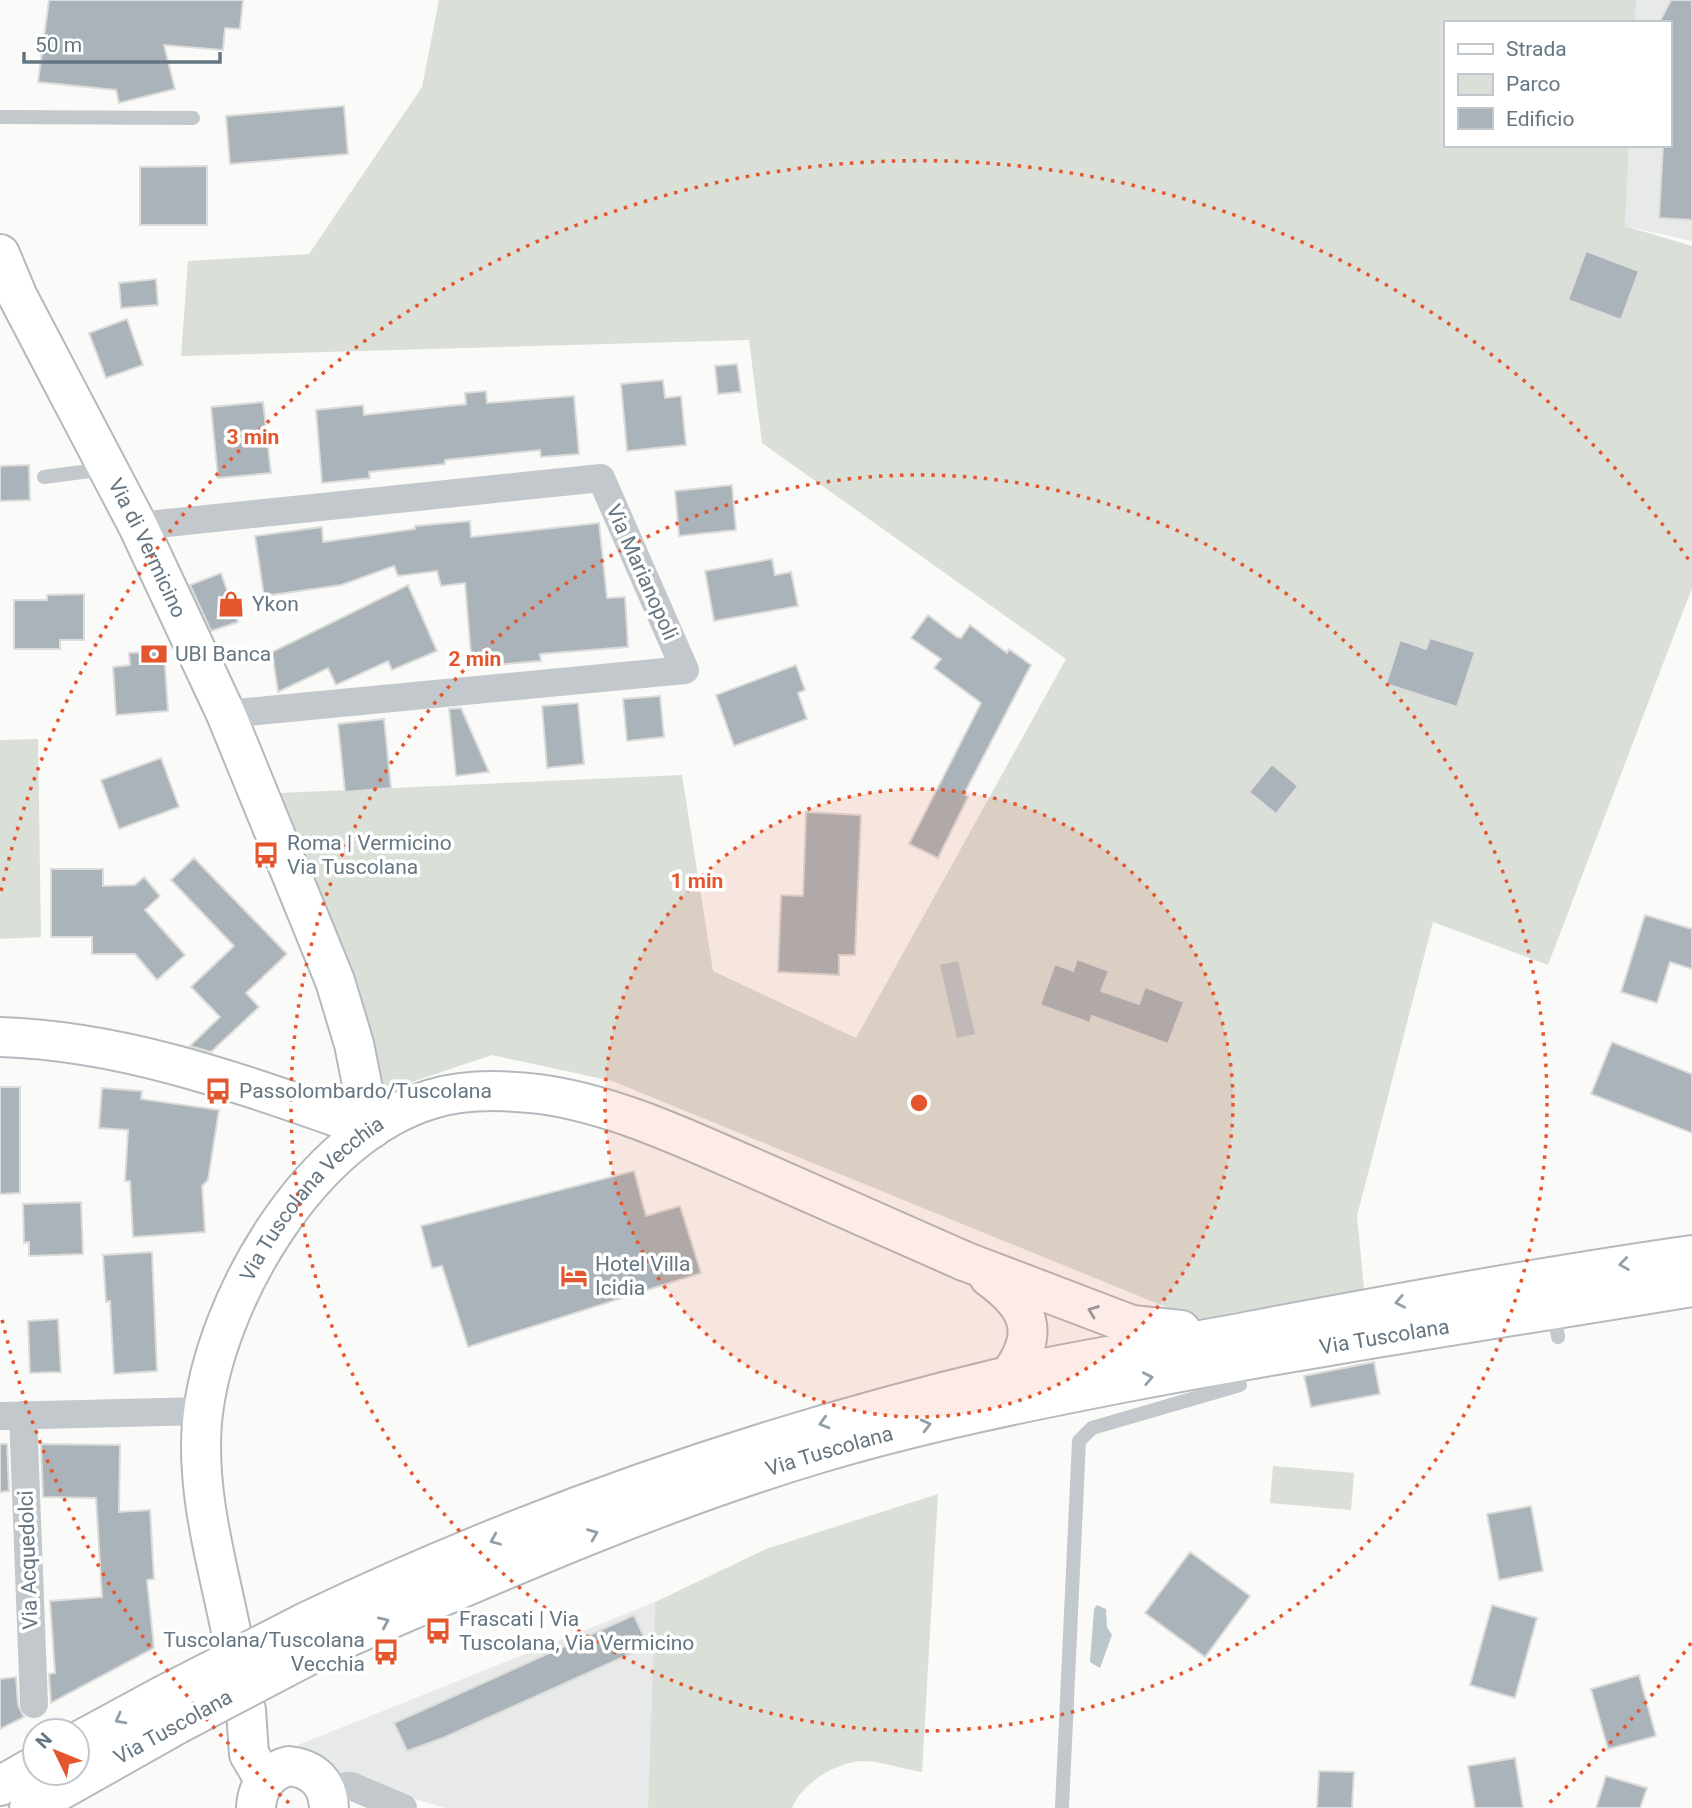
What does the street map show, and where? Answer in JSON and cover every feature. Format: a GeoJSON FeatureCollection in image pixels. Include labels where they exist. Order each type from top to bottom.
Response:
{"type":"FeatureCollection","features":[{"type":"Feature","properties":{"kind":"main road","name":"Via di Vermicino"},"geometry":{"type":"LineString","coordinates":[[0,254],[9,297],[108,468],[226,714],[335,981],[354,1044],[371,1129]]}},
{"type":"Feature","properties":{"kind":"main road"},"geometry":{"type":"LineString","coordinates":[[0,1037],[86,1045],[169,1062],[371,1129]]}},
{"type":"Feature","properties":{"kind":"main road","name":"Via Tuscolana Vecchia"},"geometry":{"type":"LineString","coordinates":[[232,1636],[205,1500],[202,1454],[204,1411],[228,1321],[262,1252],[315,1180],[371,1129],[416,1105],[458,1094],[524,1093],[578,1102],[671,1132],[964,1261]]}},
{"type":"Feature","properties":{"kind":"main road","name":"Via Tuscolana"},"geometry":{"type":"LineString","coordinates":[[29,1808],[170,1710],[559,1513],[680,1469],[804,1429],[1080,1360],[1237,1369],[1527,1278],[1692,1255]]}},
{"type":"Feature","properties":{"kind":"main road"},"geometry":{"type":"LineString","coordinates":[[964,1261],[1132,1325],[1237,1369]]}},
{"type":"Feature","properties":{"kind":"main road"},"geometry":{"type":"LineString","coordinates":[[964,1261],[1009,1293],[1026,1316],[1027,1344],[1009,1376]]}},
{"type":"Feature","properties":{"kind":"main road","name":"Via Tuscolana"},"geometry":{"type":"LineString","coordinates":[[314,1636],[808,1457],[968,1415],[1237,1369],[1556,1323],[1692,1287]]}},
{"type":"Feature","properties":{"kind":"main road","name":"Via Tuscolana"},"geometry":{"type":"LineString","coordinates":[[91,1737],[170,1710]]}},
{"type":"Feature","properties":{"kind":"main road"},"geometry":{"type":"LineString","coordinates":[[270,1785],[309,1770],[327,1798]]}},
{"type":"Feature","properties":{"kind":"main road"},"geometry":{"type":"LineString","coordinates":[[0,1786],[21,1774]]}},
{"type":"Feature","properties":{"kind":"street","name":"Via Marianopoli"},"geometry":{"type":"LineString","coordinates":[[138,526],[601,478],[685,670],[226,714]]}},
{"type":"Feature","properties":{"kind":"street"},"geometry":{"type":"LineString","coordinates":[[11,1416],[204,1411]]}},
{"type":"Feature","properties":{"kind":"street","name":"Via Acquedolci"},"geometry":{"type":"LineString","coordinates":[[11,1416],[34,1704]]}},
{"type":"Feature","properties":{"kind":"street"},"geometry":{"type":"LineString","coordinates":[[327,1798],[351,1786],[385,1806]]}},
{"type":"Feature","properties":{"kind":"lane"},"geometry":{"type":"LineString","coordinates":[[0,117],[193,118]]}},
{"type":"Feature","properties":{"kind":"lane"},"geometry":{"type":"LineString","coordinates":[[44,477],[108,468]]}},
{"type":"Feature","properties":{"kind":"lane"},"geometry":{"type":"LineString","coordinates":[[1062,1807],[1079,1441],[1092,1428],[1237,1369]]}},
{"type":"Feature","properties":{"kind":"shaded area"},"geometry":{"type":"Polygon","coordinates":[[[1636,0],[1692,0],[1692,241],[1625,226],[1629,147],[1671,147],[1671,21],[1635,21],[1636,0]]]}},
{"type":"Feature","properties":{"kind":"shaded area"},"geometry":{"type":"Polygon","coordinates":[[[958,961],[975,1034],[957,1038],[940,965],[958,961]]]}},
{"type":"Feature","properties":{"kind":"shaded area"},"geometry":{"type":"Polygon","coordinates":[[[655,1602],[648,1808],[445,1808],[340,1777],[301,1755],[298,1745],[655,1602]]]}},
{"type":"Feature","properties":{"kind":"shaded area"},"geometry":{"type":"Polygon","coordinates":[[[1097,1605],[1106,1609],[1107,1627],[1112,1635],[1100,1668],[1090,1662],[1094,1609],[1097,1605]]]}},
{"type":"Feature","properties":{"kind":"green space"},"geometry":{"type":"Polygon","coordinates":[[[439,0],[1636,0],[1635,21],[1444,21],[1444,147],[1629,147],[1625,226],[1692,246],[1692,588],[1548,965],[1433,922],[1357,1216],[1366,1309],[1232,1334],[612,1081],[492,1055],[376,1094],[258,794],[682,775],[713,971],[856,1038],[1066,659],[762,443],[749,340],[181,356],[188,261],[309,254],[422,87],[439,0]]]}},
{"type":"Feature","properties":{"kind":"green space"},"geometry":{"type":"Polygon","coordinates":[[[38,739],[41,937],[0,939],[0,740],[38,739]]]}},
{"type":"Feature","properties":{"kind":"green space"},"geometry":{"type":"Polygon","coordinates":[[[1273,1466],[1354,1473],[1351,1510],[1270,1503],[1273,1466]]]}},
{"type":"Feature","properties":{"kind":"green space"},"geometry":{"type":"Polygon","coordinates":[[[938,1494],[922,1772],[877,1762],[852,1762],[831,1770],[811,1783],[792,1808],[648,1808],[655,1602],[766,1549],[938,1494]]]}},
{"type":"Feature","properties":{"kind":"building"},"geometry":{"type":"Polygon","coordinates":[[[49,0],[243,0],[240,29],[225,28],[223,50],[164,45],[175,89],[119,103],[116,90],[38,82],[49,0]]]}},
{"type":"Feature","properties":{"kind":"building"},"geometry":{"type":"Polygon","coordinates":[[[1671,0],[1692,0],[1692,220],[1659,218],[1663,147],[1671,147],[1671,21],[1660,21],[1671,0]]]}},
{"type":"Feature","properties":{"kind":"building"},"geometry":{"type":"Polygon","coordinates":[[[344,106],[348,154],[230,164],[226,116],[344,106]]]}},
{"type":"Feature","properties":{"kind":"building"},"geometry":{"type":"Polygon","coordinates":[[[207,166],[207,225],[140,225],[140,167],[207,166]]]}},
{"type":"Feature","properties":{"kind":"building"},"geometry":{"type":"Polygon","coordinates":[[[1586,251],[1639,271],[1621,320],[1568,300],[1586,251]]]}},
{"type":"Feature","properties":{"kind":"building"},"geometry":{"type":"Polygon","coordinates":[[[156,279],[158,305],[121,308],[119,283],[156,279]]]}},
{"type":"Feature","properties":{"kind":"building"},"geometry":{"type":"Polygon","coordinates":[[[127,319],[143,365],[106,378],[89,333],[127,319]]]}},
{"type":"Feature","properties":{"kind":"building"},"geometry":{"type":"Polygon","coordinates":[[[737,364],[741,392],[718,394],[715,366],[737,364]]]}},
{"type":"Feature","properties":{"kind":"building"},"geometry":{"type":"Polygon","coordinates":[[[663,380],[665,398],[681,396],[686,445],[627,451],[621,384],[663,380]]]}},
{"type":"Feature","properties":{"kind":"building"},"geometry":{"type":"Polygon","coordinates":[[[486,391],[487,403],[574,396],[579,454],[541,457],[540,450],[445,460],[445,464],[369,472],[370,478],[322,483],[316,410],[363,405],[364,415],[466,404],[465,393],[486,391]]]}},
{"type":"Feature","properties":{"kind":"building"},"geometry":{"type":"Polygon","coordinates":[[[263,402],[271,473],[218,478],[211,407],[263,402]]]}},
{"type":"Feature","properties":{"kind":"building"},"geometry":{"type":"Polygon","coordinates":[[[29,465],[30,500],[0,501],[0,466],[29,465]]]}},
{"type":"Feature","properties":{"kind":"building"},"geometry":{"type":"Polygon","coordinates":[[[732,485],[736,530],[679,536],[675,491],[732,485]]]}},
{"type":"Feature","properties":{"kind":"building"},"geometry":{"type":"Polygon","coordinates":[[[470,521],[471,537],[599,523],[607,598],[625,597],[628,647],[540,654],[541,661],[472,667],[465,583],[441,586],[437,571],[398,576],[394,566],[341,585],[264,596],[255,536],[322,527],[323,542],[415,529],[415,526],[470,521]]]}},
{"type":"Feature","properties":{"kind":"building"},"geometry":{"type":"Polygon","coordinates":[[[772,559],[775,575],[791,572],[798,606],[714,621],[705,571],[772,559]]]}},
{"type":"Feature","properties":{"kind":"building","name":"Ykon"},"geometry":{"type":"Polygon","coordinates":[[[221,573],[238,622],[211,631],[190,585],[221,573]]]}},
{"type":"Feature","properties":{"kind":"building"},"geometry":{"type":"Polygon","coordinates":[[[408,585],[437,651],[392,670],[388,661],[336,685],[328,668],[278,692],[272,652],[408,585]]]}},
{"type":"Feature","properties":{"kind":"building"},"geometry":{"type":"Polygon","coordinates":[[[84,594],[84,640],[60,640],[60,649],[14,649],[14,600],[47,600],[47,595],[84,594]]]}},
{"type":"Feature","properties":{"kind":"building"},"geometry":{"type":"Polygon","coordinates":[[[928,615],[961,638],[970,625],[1007,653],[1009,649],[1031,665],[964,794],[968,797],[938,858],[909,844],[981,703],[934,668],[941,659],[911,638],[928,615]]]}},
{"type":"Feature","properties":{"kind":"building"},"geometry":{"type":"Polygon","coordinates":[[[1430,638],[1475,652],[1457,707],[1386,684],[1400,640],[1426,649],[1430,638]]]}},
{"type":"Feature","properties":{"kind":"building"},"geometry":{"type":"Polygon","coordinates":[[[164,651],[168,711],[116,715],[113,667],[130,665],[129,653],[164,651]]]}},
{"type":"Feature","properties":{"kind":"building"},"geometry":{"type":"Polygon","coordinates":[[[796,665],[805,690],[798,693],[807,719],[734,746],[716,695],[796,665]]]}},
{"type":"Feature","properties":{"kind":"building"},"geometry":{"type":"Polygon","coordinates":[[[660,696],[664,737],[627,741],[623,699],[660,696]]]}},
{"type":"Feature","properties":{"kind":"building"},"geometry":{"type":"Polygon","coordinates":[[[578,703],[584,764],[547,768],[542,706],[578,703]]]}},
{"type":"Feature","properties":{"kind":"building"},"geometry":{"type":"Polygon","coordinates":[[[461,708],[489,772],[456,776],[449,709],[461,708]]]}},
{"type":"Feature","properties":{"kind":"building"},"geometry":{"type":"Polygon","coordinates":[[[384,719],[391,788],[345,792],[338,724],[384,719]]]}},
{"type":"Feature","properties":{"kind":"building"},"geometry":{"type":"Polygon","coordinates":[[[161,758],[179,807],[119,829],[101,780],[161,758]]]}},
{"type":"Feature","properties":{"kind":"building"},"geometry":{"type":"Polygon","coordinates":[[[1272,764],[1298,786],[1276,814],[1249,792],[1272,764]]]}},
{"type":"Feature","properties":{"kind":"building"},"geometry":{"type":"Polygon","coordinates":[[[806,812],[861,815],[855,955],[839,955],[839,975],[778,972],[781,895],[803,896],[806,812]]]}},
{"type":"Feature","properties":{"kind":"building"},"geometry":{"type":"Polygon","coordinates":[[[194,858],[287,954],[246,993],[259,1007],[211,1052],[190,1046],[220,1017],[191,987],[234,946],[171,880],[194,858]]]}},
{"type":"Feature","properties":{"kind":"building"},"geometry":{"type":"Polygon","coordinates":[[[51,869],[103,869],[103,886],[135,885],[144,877],[160,896],[145,910],[185,955],[157,980],[135,954],[92,954],[92,937],[51,937],[51,869]]]}},
{"type":"Feature","properties":{"kind":"building"},"geometry":{"type":"Polygon","coordinates":[[[1645,915],[1692,929],[1692,969],[1670,962],[1657,1003],[1621,992],[1645,915]]]}},
{"type":"Feature","properties":{"kind":"building"},"geometry":{"type":"Polygon","coordinates":[[[1077,959],[1109,971],[1101,991],[1139,1004],[1145,987],[1184,1002],[1168,1044],[1092,1016],[1090,1023],[1040,1005],[1055,964],[1073,971],[1077,959]]]}},
{"type":"Feature","properties":{"kind":"building"},"geometry":{"type":"Polygon","coordinates":[[[1612,1042],[1692,1074],[1692,1133],[1591,1094],[1612,1042]]]}},
{"type":"Feature","properties":{"kind":"building"},"geometry":{"type":"Polygon","coordinates":[[[0,1087],[20,1087],[20,1193],[0,1194],[0,1087]]]}},
{"type":"Feature","properties":{"kind":"building"},"geometry":{"type":"Polygon","coordinates":[[[102,1088],[142,1091],[141,1099],[219,1110],[208,1180],[202,1186],[205,1232],[133,1237],[130,1181],[125,1181],[128,1130],[99,1128],[102,1088]]]}},
{"type":"Feature","properties":{"kind":"building","name":"Hotel Villa Icidia"},"geometry":{"type":"Polygon","coordinates":[[[634,1171],[646,1216],[680,1206],[701,1273],[468,1347],[442,1266],[432,1268],[421,1226],[634,1171]]]}},
{"type":"Feature","properties":{"kind":"building"},"geometry":{"type":"Polygon","coordinates":[[[81,1202],[83,1254],[29,1256],[29,1242],[24,1243],[23,1204],[81,1202]]]}},
{"type":"Feature","properties":{"kind":"building"},"geometry":{"type":"Polygon","coordinates":[[[152,1252],[157,1371],[114,1374],[110,1301],[106,1302],[103,1255],[152,1252]]]}},
{"type":"Feature","properties":{"kind":"building"},"geometry":{"type":"Polygon","coordinates":[[[58,1319],[61,1372],[30,1373],[28,1321],[58,1319]]]}},
{"type":"Feature","properties":{"kind":"building"},"geometry":{"type":"Polygon","coordinates":[[[1374,1362],[1380,1394],[1311,1407],[1304,1376],[1374,1362]]]}},
{"type":"Feature","properties":{"kind":"building"},"geometry":{"type":"Polygon","coordinates":[[[0,1444],[7,1444],[9,1491],[0,1492],[0,1444]]]}},
{"type":"Feature","properties":{"kind":"building"},"geometry":{"type":"Polygon","coordinates":[[[41,1444],[120,1445],[119,1512],[150,1510],[154,1579],[147,1580],[154,1648],[51,1703],[49,1674],[55,1673],[50,1601],[102,1597],[96,1498],[43,1497],[41,1444]]]}},
{"type":"Feature","properties":{"kind":"building"},"geometry":{"type":"Polygon","coordinates":[[[1531,1506],[1543,1571],[1499,1580],[1487,1514],[1531,1506]]]}},
{"type":"Feature","properties":{"kind":"building"},"geometry":{"type":"Polygon","coordinates":[[[1190,1552],[1250,1596],[1205,1657],[1145,1613],[1190,1552]]]}},
{"type":"Feature","properties":{"kind":"building"},"geometry":{"type":"Polygon","coordinates":[[[1492,1605],[1537,1618],[1515,1698],[1470,1685],[1492,1605]]]}},
{"type":"Feature","properties":{"kind":"building"},"geometry":{"type":"Polygon","coordinates":[[[634,1615],[648,1646],[443,1738],[407,1751],[394,1723],[634,1615]]]}},
{"type":"Feature","properties":{"kind":"building"},"geometry":{"type":"Polygon","coordinates":[[[1639,1675],[1656,1736],[1608,1749],[1591,1689],[1639,1675]]]}},
{"type":"Feature","properties":{"kind":"building"},"geometry":{"type":"Polygon","coordinates":[[[16,1677],[18,1705],[24,1717],[0,1729],[0,1679],[16,1677]]]}},
{"type":"Feature","properties":{"kind":"building"},"geometry":{"type":"Polygon","coordinates":[[[1515,1758],[1523,1808],[1475,1808],[1468,1766],[1515,1758]]]}},
{"type":"Feature","properties":{"kind":"building"},"geometry":{"type":"Polygon","coordinates":[[[1319,1771],[1354,1772],[1352,1808],[1317,1808],[1319,1771]]]}},
{"type":"Feature","properties":{"kind":"building"},"geometry":{"type":"Polygon","coordinates":[[[1606,1776],[1647,1788],[1640,1808],[1596,1808],[1606,1776]]]}},
{"type":"Feature","properties":{"kind":"place","name":"Ykon"},"geometry":{"type":"Point","coordinates":[231,604]}},
{"type":"Feature","properties":{"kind":"place","name":"UBI Banca"},"geometry":{"type":"Point","coordinates":[154,654]}},
{"type":"Feature","properties":{"kind":"place","name":"Roma | Vermicino Via Tuscolana"},"geometry":{"type":"Point","coordinates":[266,855]}},
{"type":"Feature","properties":{"kind":"place","name":"Passolombardo/Tuscolana"},"geometry":{"type":"Point","coordinates":[218,1091]}},
{"type":"Feature","properties":{"kind":"place","name":"Hotel Villa Icidia"},"geometry":{"type":"Point","coordinates":[574,1276]}},
{"type":"Feature","properties":{"kind":"place","name":"Frascati | Via Tuscolana, Via Vermicino"},"geometry":{"type":"Point","coordinates":[438,1631]}},
{"type":"Feature","properties":{"kind":"place","name":"Tuscolana/Tuscolana Vecchia"},"geometry":{"type":"Point","coordinates":[386,1652]}}]}
